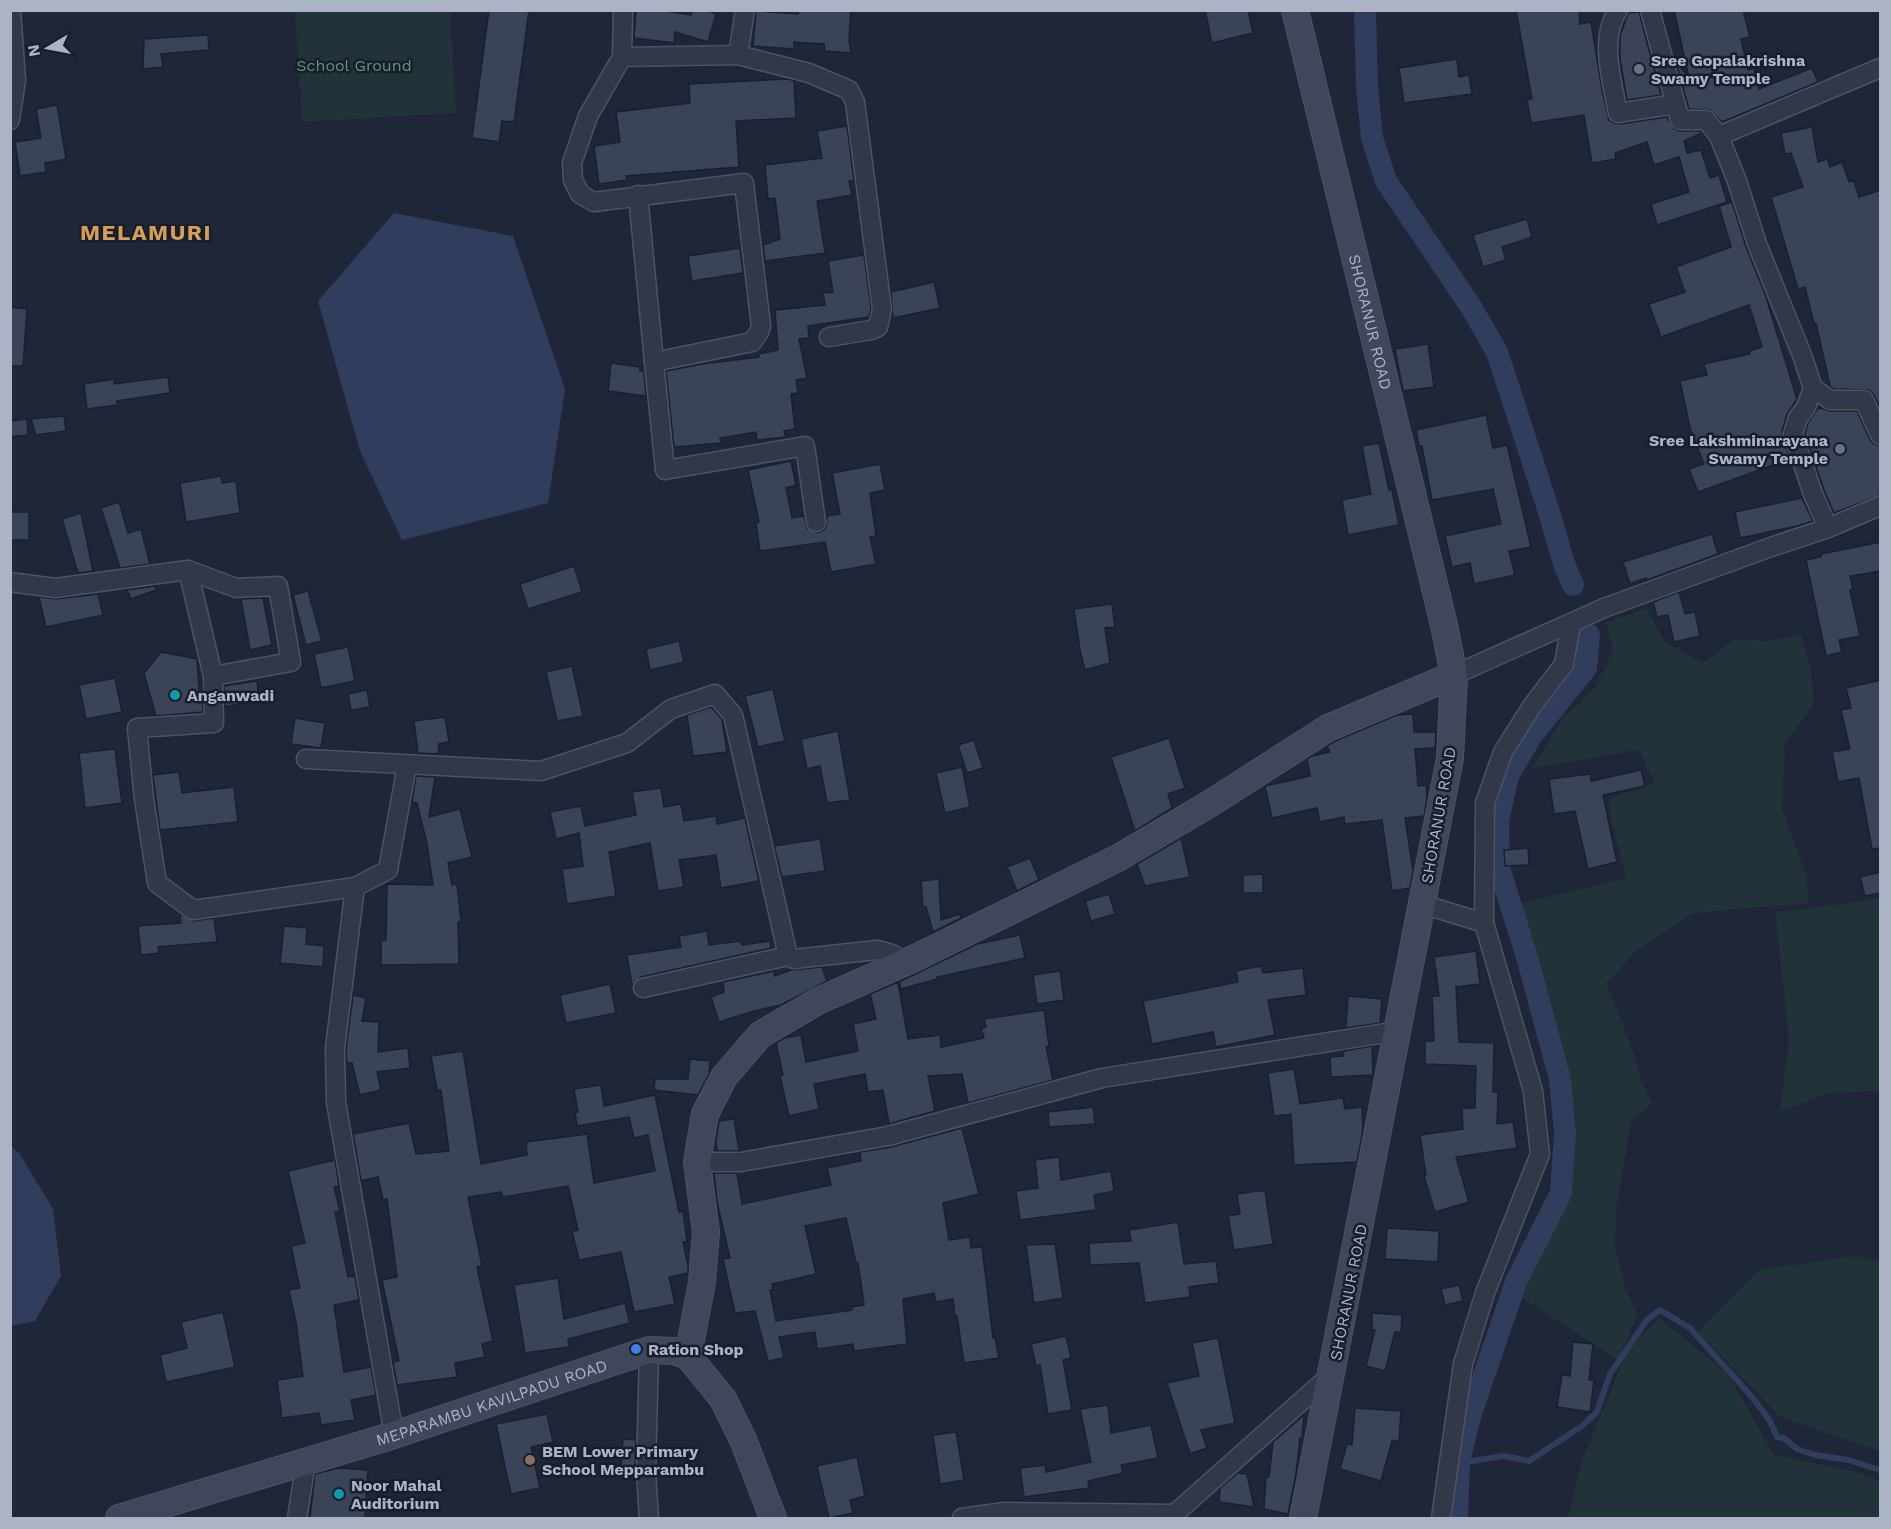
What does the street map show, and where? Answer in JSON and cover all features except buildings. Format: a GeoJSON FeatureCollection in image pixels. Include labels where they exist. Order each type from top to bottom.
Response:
{"type":"FeatureCollection","features":[{"type":"Feature","properties":{"kind":"main road","name":"SHORANUR ROAD"},"geometry":{"type":"LineString","coordinates":[[1295,10],[1444,625],[1454,675],[1450,758],[1303,1518]]}},
{"type":"Feature","properties":{"kind":"main road"},"geometry":{"type":"LineString","coordinates":[[773,1518],[744,1442],[723,1399],[688,1356],[702,1282],[706,1232],[697,1162],[705,1114],[724,1077],[760,1035],[818,1001],[906,962],[1118,858],[1211,803],[1328,728],[1454,675]]}},
{"type":"Feature","properties":{"kind":"main road","name":"MEPARAMBU KAVILPADU ROAD"},"geometry":{"type":"LineString","coordinates":[[118,1518],[394,1435],[649,1350],[674,1351],[688,1356]]}},
{"type":"Feature","properties":{"kind":"street"},"geometry":{"type":"LineString","coordinates":[[10,120],[16,80],[11,10]]}},
{"type":"Feature","properties":{"kind":"street"},"geometry":{"type":"LineString","coordinates":[[623,10],[622,57],[588,116],[572,163],[573,180],[580,194],[594,202],[744,183],[761,326],[752,342],[654,362]]}},
{"type":"Feature","properties":{"kind":"street"},"geometry":{"type":"LineString","coordinates":[[738,55],[745,10]]}},
{"type":"Feature","properties":{"kind":"street"},"geometry":{"type":"LineString","coordinates":[[1618,10],[1612,20],[1608,44],[1618,113],[1676,104]]}},
{"type":"Feature","properties":{"kind":"street"},"geometry":{"type":"LineString","coordinates":[[1650,10],[1680,120],[1706,120],[1719,136],[1737,181],[1757,244],[1813,388],[1830,400],[1864,400],[1881,435]]}},
{"type":"Feature","properties":{"kind":"street"},"geometry":{"type":"LineString","coordinates":[[622,57],[738,55],[809,73],[849,90],[855,102],[881,315],[878,327],[871,330],[829,336]]}},
{"type":"Feature","properties":{"kind":"street"},"geometry":{"type":"LineString","coordinates":[[1719,136],[1881,68]]}},
{"type":"Feature","properties":{"kind":"street"},"geometry":{"type":"LineString","coordinates":[[638,195],[665,470],[805,446],[816,522]]}},
{"type":"Feature","properties":{"kind":"street"},"geometry":{"type":"LineString","coordinates":[[1813,388],[1793,434],[1813,494],[1828,528]]}},
{"type":"Feature","properties":{"kind":"street"},"geometry":{"type":"LineString","coordinates":[[1454,675],[1604,608],[1828,528],[1881,506]]}},
{"type":"Feature","properties":{"kind":"street"},"geometry":{"type":"LineString","coordinates":[[10,582],[55,588],[188,570],[236,588],[278,586],[291,662],[213,676]]}},
{"type":"Feature","properties":{"kind":"street"},"geometry":{"type":"LineString","coordinates":[[188,570],[213,676],[214,723],[137,728],[144,799],[157,883],[193,910],[355,887],[388,870],[407,765]]}},
{"type":"Feature","properties":{"kind":"street"},"geometry":{"type":"LineString","coordinates":[[1441,1518],[1462,1364],[1485,1293],[1540,1154],[1533,1091],[1484,923],[1485,803],[1503,752],[1532,706],[1564,664],[1571,624]]}},
{"type":"Feature","properties":{"kind":"street"},"geometry":{"type":"LineString","coordinates":[[306,759],[541,771],[627,743],[672,709],[715,694],[733,715],[788,956]]}},
{"type":"Feature","properties":{"kind":"street"},"geometry":{"type":"LineString","coordinates":[[355,887],[336,1048],[336,1102],[394,1435]]}},
{"type":"Feature","properties":{"kind":"street"},"geometry":{"type":"LineString","coordinates":[[1422,904],[1484,923]]}},
{"type":"Feature","properties":{"kind":"street"},"geometry":{"type":"LineString","coordinates":[[643,988],[788,956],[794,958],[878,950],[892,954],[906,962]]}},
{"type":"Feature","properties":{"kind":"street"},"geometry":{"type":"LineString","coordinates":[[697,1162],[741,1162],[888,1136],[1102,1078],[1398,1031]]}},
{"type":"Feature","properties":{"kind":"street"},"geometry":{"type":"LineString","coordinates":[[649,1350],[646,1473],[649,1518]]}},
{"type":"Feature","properties":{"kind":"street"},"geometry":{"type":"LineString","coordinates":[[962,1518],[1005,1512],[1173,1516],[1332,1374]]}},
{"type":"Feature","properties":{"kind":"street"},"geometry":{"type":"LineString","coordinates":[[297,1518],[306,1462]]}},
{"type":"Feature","properties":{"kind":"green space","name":"School Ground"},"geometry":{"type":"Polygon","coordinates":[[[295,11],[450,11],[456,113],[302,122],[295,11]]]}},
{"type":"Feature","properties":{"kind":"green space"},"geometry":{"type":"Polygon","coordinates":[[[1646,608],[1665,642],[1703,663],[1735,639],[1768,641],[1801,635],[1810,664],[1814,704],[1785,743],[1782,809],[1807,877],[1808,903],[1693,913],[1636,951],[1607,983],[1652,1104],[1631,1121],[1616,1209],[1615,1247],[1626,1289],[1638,1314],[1618,1360],[1519,1296],[1573,1177],[1576,1120],[1564,1053],[1518,904],[1626,878],[1608,799],[1655,783],[1639,750],[1533,768],[1561,720],[1595,688],[1613,650],[1606,623],[1646,608]]]}},
{"type":"Feature","properties":{"kind":"green space"},"geometry":{"type":"Polygon","coordinates":[[[1880,898],[1880,1091],[1829,1093],[1780,1112],[1789,1040],[1775,913],[1880,898]]]}},
{"type":"Feature","properties":{"kind":"green space"},"geometry":{"type":"Polygon","coordinates":[[[1857,1256],[1880,1262],[1880,1451],[1780,1417],[1698,1332],[1761,1269],[1857,1256]]]}},
{"type":"Feature","properties":{"kind":"green space"},"geometry":{"type":"Polygon","coordinates":[[[1659,1318],[1728,1374],[1774,1455],[1857,1472],[1880,1481],[1880,1518],[1568,1518],[1582,1460],[1627,1352],[1659,1318]]]}},
{"type":"Feature","properties":{"kind":"water"},"geometry":{"type":"Polygon","coordinates":[[[394,213],[513,236],[565,389],[548,503],[402,540],[360,451],[318,301],[394,213]]]}},
{"type":"Feature","properties":{"kind":"water"},"geometry":{"type":"Polygon","coordinates":[[[11,1146],[19,1153],[53,1209],[61,1276],[35,1321],[11,1326],[11,1146]]]}},
{"type":"Feature","properties":{"kind":"waterway"},"geometry":{"type":"LineString","coordinates":[[1365,10],[1367,87],[1372,138],[1386,181],[1471,307],[1497,352],[1564,564],[1573,585]]}},
{"type":"Feature","properties":{"kind":"waterway"},"geometry":{"type":"LineString","coordinates":[[1457,1518],[1459,1461],[1471,1413],[1516,1282],[1561,1193],[1565,1132],[1560,1079],[1527,957],[1499,868],[1498,821],[1508,776],[1532,735],[1586,668],[1589,635]]}},
{"type":"Feature","properties":{"kind":"waterway"},"geometry":{"type":"LineString","coordinates":[[1459,1461],[1504,1456],[1529,1461],[1582,1426],[1597,1412],[1610,1374],[1647,1320],[1660,1310],[1690,1328],[1753,1398],[1770,1421],[1777,1437],[1784,1438],[1797,1449],[1815,1455],[1848,1460],[1880,1470]]}},
{"type":"Feature","properties":{"kind":"place","name":"Sree Gopalakrishna Swamy Temple"},"geometry":{"type":"Point","coordinates":[1639,69]}},
{"type":"Feature","properties":{"kind":"place","name":"Sree Lakshminarayana Swamy Temple"},"geometry":{"type":"Point","coordinates":[1840,449]}},
{"type":"Feature","properties":{"kind":"place","name":"Anganwadi"},"geometry":{"type":"Point","coordinates":[175,695]}},
{"type":"Feature","properties":{"kind":"place","name":"Ration Shop"},"geometry":{"type":"Point","coordinates":[636,1349]}},
{"type":"Feature","properties":{"kind":"place","name":"BEM Lower Primary School Mepparambu"},"geometry":{"type":"Point","coordinates":[530,1460]}},
{"type":"Feature","properties":{"kind":"place","name":"Noor Mahal Auditorium"},"geometry":{"type":"Point","coordinates":[339,1494]}},
{"type":"Feature","properties":{"kind":"district","name":"MELAMURI"},"geometry":{"type":"Point","coordinates":[146,232]}}]}
